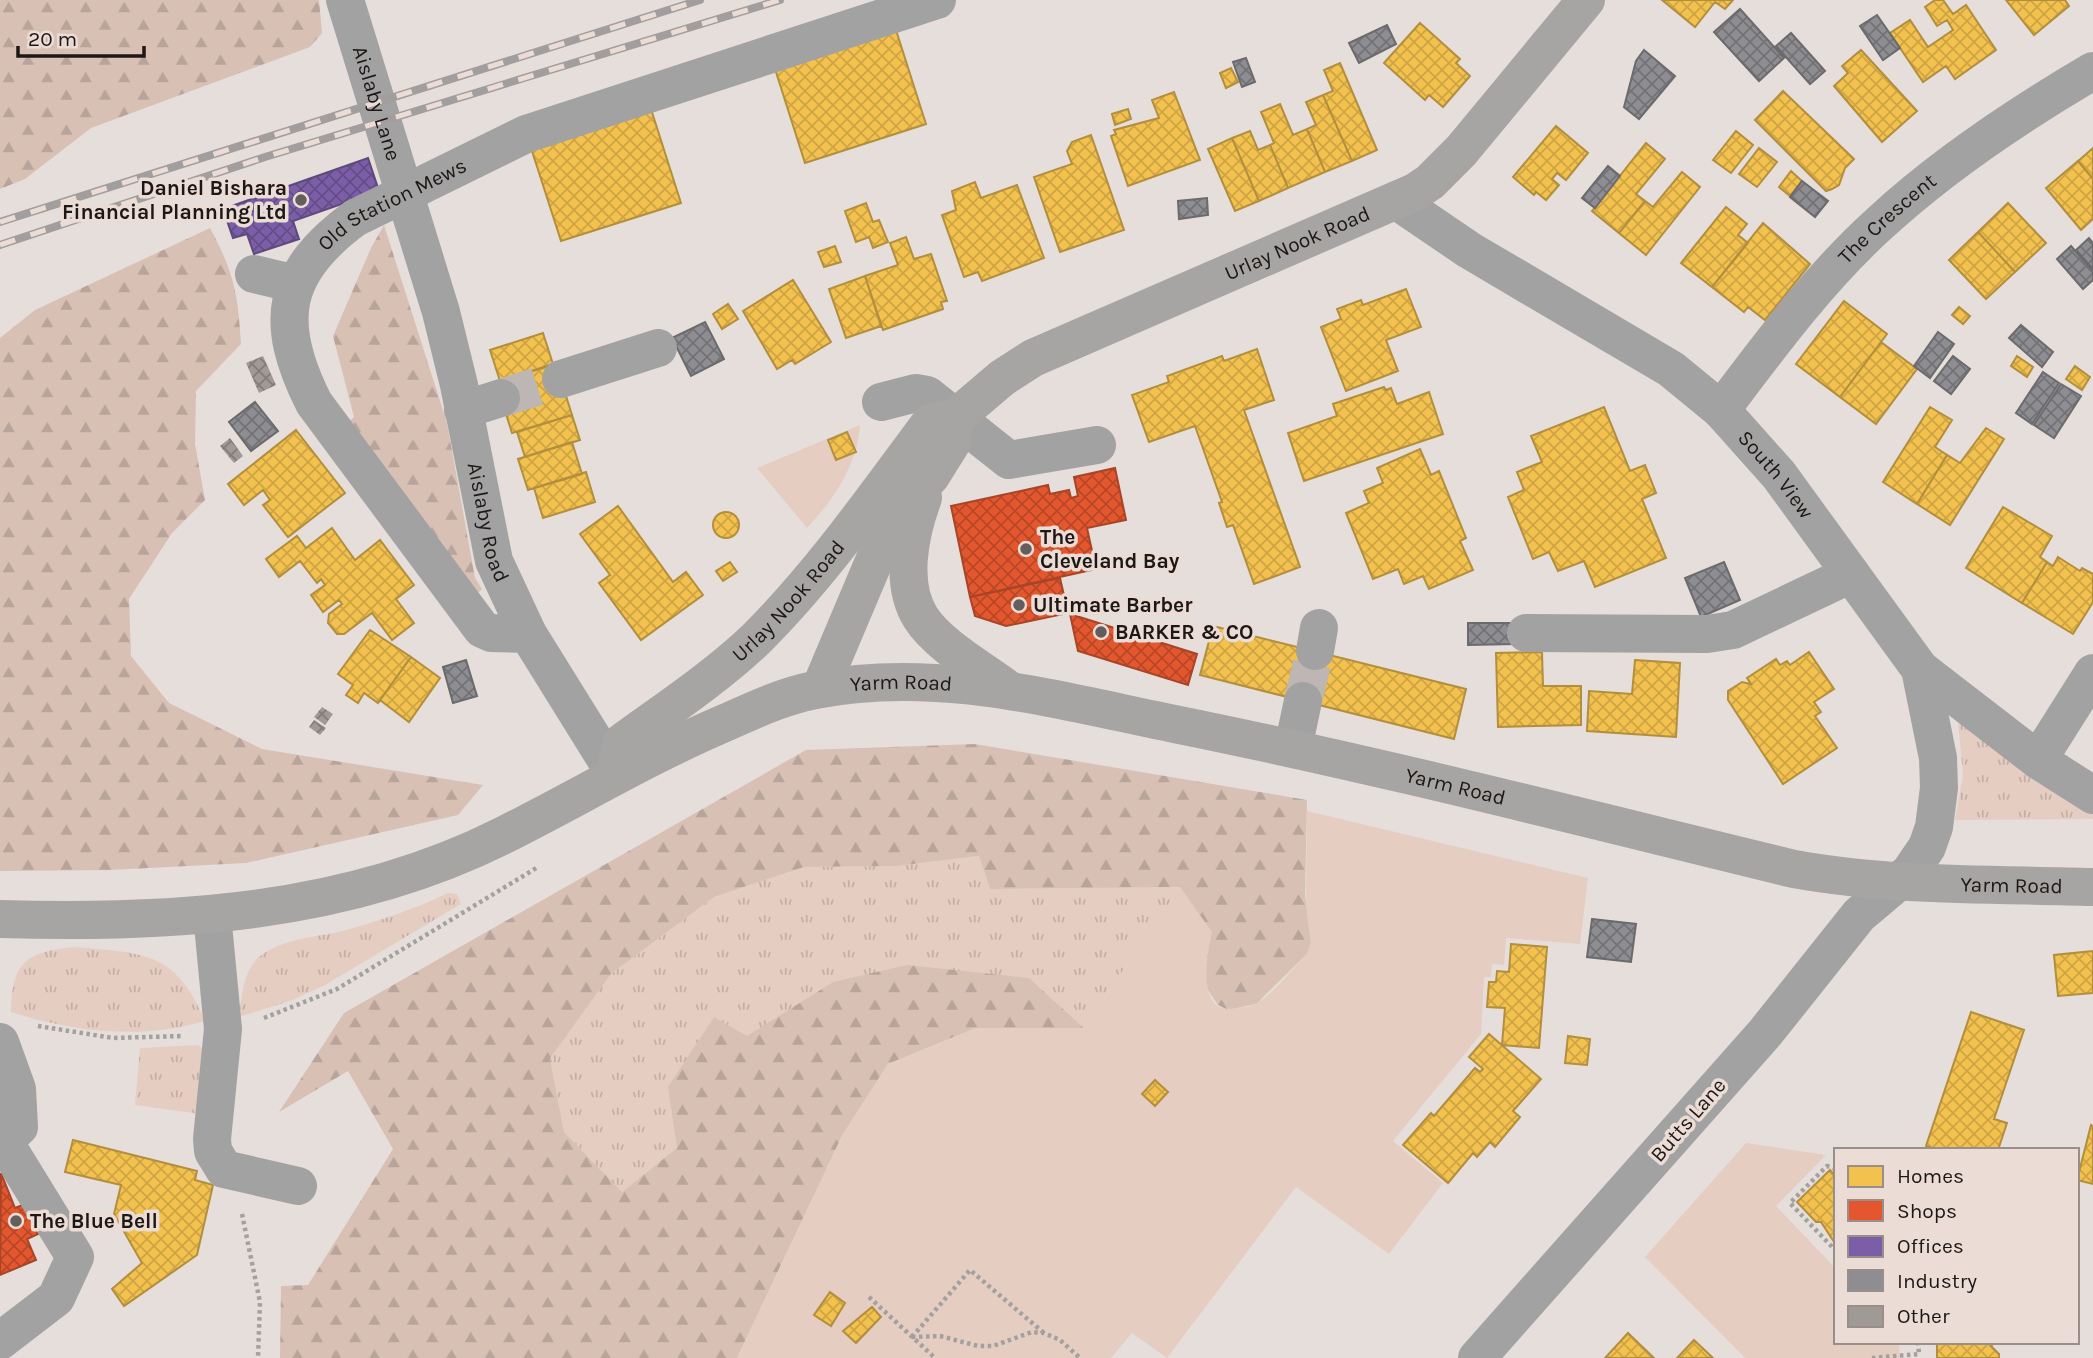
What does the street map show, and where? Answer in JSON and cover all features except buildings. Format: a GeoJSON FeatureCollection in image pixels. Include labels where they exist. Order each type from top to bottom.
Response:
{"type":"FeatureCollection","features":[{"type":"Feature","properties":{"kind":"main road","name":"Urlay Nook Road"},"geometry":{"type":"LineString","coordinates":[[615,774],[621,743],[703,683],[754,640],[813,576],[930,423],[955,418],[1002,379],[1033,358],[1397,201],[1430,182],[1461,151],[1586,0]]}},
{"type":"Feature","properties":{"kind":"main road","name":"Urlay Nook Road"},"geometry":{"type":"LineString","coordinates":[[820,689],[880,547],[909,500],[931,476],[951,444],[955,418]]}},
{"type":"Feature","properties":{"kind":"main road","name":"Urlay Nook Road"},"geometry":{"type":"LineString","coordinates":[[931,476],[920,508],[909,558],[913,597],[920,617],[937,636],[1009,690]]}},
{"type":"Feature","properties":{"kind":"main road","name":"Yarm Road"},"geometry":{"type":"LineString","coordinates":[[0,919],[97,922],[212,914],[301,902],[375,885],[446,861],[501,836],[615,774],[766,705],[820,689],[900,680],[1009,690],[1293,748],[1794,869],[1844,878],[1898,883],[2093,887]]}},
{"type":"Feature","properties":{"kind":"street","name":"Aislaby Lane"},"geometry":{"type":"LineString","coordinates":[[345,0],[421,248]]}},
{"type":"Feature","properties":{"kind":"street","name":"Old Station Mews"},"geometry":{"type":"LineString","coordinates":[[528,634],[491,633],[482,629],[314,403],[303,382],[288,322],[290,296],[317,251],[355,219],[502,145],[558,124],[937,0]]}},
{"type":"Feature","properties":{"kind":"street","name":"The Crescent"},"geometry":{"type":"LineString","coordinates":[[1721,410],[1783,329],[1880,222],[1970,150],[2093,71]]}},
{"type":"Feature","properties":{"kind":"street","name":"South View"},"geometry":{"type":"LineString","coordinates":[[1397,201],[1469,250],[1671,369],[1721,410],[1782,478],[1920,669],[1938,758],[1938,807],[1927,847],[1898,883]]}},
{"type":"Feature","properties":{"kind":"street","name":"Aislaby Road"},"geometry":{"type":"LineString","coordinates":[[421,248],[441,312],[494,561],[528,634],[615,774]]}},
{"type":"Feature","properties":{"kind":"street"},"geometry":{"type":"LineString","coordinates":[[254,274],[296,284]]}},
{"type":"Feature","properties":{"kind":"street"},"geometry":{"type":"LineString","coordinates":[[561,379],[658,348]]}},
{"type":"Feature","properties":{"kind":"street"},"geometry":{"type":"LineString","coordinates":[[881,402],[916,393],[927,395],[1009,460],[1097,445]]}},
{"type":"Feature","properties":{"kind":"street"},"geometry":{"type":"LineString","coordinates":[[463,410],[501,398]]}},
{"type":"Feature","properties":{"kind":"street"},"geometry":{"type":"LineString","coordinates":[[1526,633],[1707,634],[1733,630],[1851,573]]}},
{"type":"Feature","properties":{"kind":"street"},"geometry":{"type":"LineString","coordinates":[[1920,669],[2038,760],[2093,794]]}},
{"type":"Feature","properties":{"kind":"street"},"geometry":{"type":"LineString","coordinates":[[2038,760],[2093,674]]}},
{"type":"Feature","properties":{"kind":"street"},"geometry":{"type":"LineString","coordinates":[[1293,748],[1303,701]]}},
{"type":"Feature","properties":{"kind":"street","name":"Butts Lane"},"geometry":{"type":"LineString","coordinates":[[1477,1358],[1765,1033],[1859,915],[1898,883]]}},
{"type":"Feature","properties":{"kind":"street"},"geometry":{"type":"LineString","coordinates":[[212,914],[240,1025],[212,1139],[218,1162],[224,1169],[298,1186]]}},
{"type":"Feature","properties":{"kind":"street"},"geometry":{"type":"LineString","coordinates":[[0,1341],[55,1298],[75,1257],[2,1144],[19,1127],[15,1033]]}},
{"type":"Feature","properties":{"kind":"path"},"geometry":{"type":"LineString","coordinates":[[15,1033],[136,1038],[240,1025],[337,989],[547,862]]}},
{"type":"Feature","properties":{"kind":"path"},"geometry":{"type":"LineString","coordinates":[[1834,1168],[1827,1166],[1790,1203],[1834,1249]]}},
{"type":"Feature","properties":{"kind":"path"},"geometry":{"type":"LineString","coordinates":[[912,1337],[970,1270],[1044,1333]]}},
{"type":"Feature","properties":{"kind":"path"},"geometry":{"type":"LineString","coordinates":[[869,1297],[935,1358]]}},
{"type":"Feature","properties":{"kind":"path"},"geometry":{"type":"LineString","coordinates":[[912,1337],[940,1336],[978,1346],[993,1346],[1032,1332],[1044,1333],[1060,1339],[1080,1358]]}},
{"type":"Feature","properties":{"kind":"path"},"geometry":{"type":"LineString","coordinates":[[1872,1358],[1919,1354],[1918,1344]]}},
{"type":"Feature","properties":{"kind":"green space"},"geometry":{"type":"Polygon","coordinates":[[[0,0],[319,0],[322,33],[310,47],[91,128],[25,179],[0,189],[0,0]]]}},
{"type":"Feature","properties":{"kind":"green space"},"geometry":{"type":"Polygon","coordinates":[[[384,225],[447,423],[475,578],[482,589],[476,595],[347,423],[354,417],[333,336],[371,248],[384,225]]]}},
{"type":"Feature","properties":{"kind":"green space"},"geometry":{"type":"Polygon","coordinates":[[[210,228],[225,258],[233,284],[241,344],[196,391],[195,444],[205,500],[172,533],[129,599],[131,656],[169,703],[262,749],[483,785],[458,815],[246,863],[110,870],[0,871],[0,338],[35,310],[210,228]]]}},
{"type":"Feature","properties":{"kind":"green space"},"geometry":{"type":"Polygon","coordinates":[[[860,425],[854,454],[843,480],[827,505],[807,528],[757,468],[860,425]]]}},
{"type":"Feature","properties":{"kind":"green space"},"geometry":{"type":"Polygon","coordinates":[[[1958,721],[2093,815],[2093,819],[1955,820],[1963,775],[1958,721]]]}},
{"type":"Feature","properties":{"kind":"green space"},"geometry":{"type":"Polygon","coordinates":[[[975,744],[1307,800],[1305,895],[1311,943],[1307,954],[1256,1004],[1228,1010],[1218,1005],[1208,990],[1180,887],[990,889],[979,856],[896,866],[804,867],[714,897],[611,974],[550,1058],[564,1132],[622,1192],[677,1148],[668,1087],[714,1017],[747,1036],[833,982],[907,965],[1029,978],[1084,1028],[976,1028],[888,1064],[843,1134],[737,1358],[280,1358],[281,1286],[308,1285],[393,1149],[348,1071],[279,1112],[344,1013],[806,750],[975,744]]]}},
{"type":"Feature","properties":{"kind":"green space"},"geometry":{"type":"Polygon","coordinates":[[[1307,811],[1588,878],[1580,944],[1506,938],[1504,965],[1492,964],[1491,977],[1484,977],[1481,1034],[1393,1141],[1443,1183],[1389,1254],[1296,1187],[1167,1358],[1132,1333],[1111,1358],[737,1358],[843,1134],[888,1064],[976,1028],[1084,1028],[1180,887],[1212,932],[1207,981],[1214,1003],[1223,1008],[1255,1004],[1277,987],[1307,954],[1311,943],[1306,904],[1307,811]]]}},
{"type":"Feature","properties":{"kind":"green space"},"geometry":{"type":"Polygon","coordinates":[[[979,856],[990,889],[1180,887],[1084,1028],[1029,978],[833,982],[669,1087],[677,1148],[622,1192],[564,1132],[550,1057],[611,974],[714,897],[804,867],[896,866],[979,856]]]}},
{"type":"Feature","properties":{"kind":"green space"},"geometry":{"type":"Polygon","coordinates":[[[448,893],[457,894],[461,904],[325,985],[290,1001],[239,1017],[244,985],[250,969],[259,957],[269,950],[279,945],[385,918],[448,893]]]}},
{"type":"Feature","properties":{"kind":"green space"},"geometry":{"type":"Polygon","coordinates":[[[74,947],[138,955],[169,968],[194,998],[205,1021],[157,1030],[108,1031],[59,1025],[11,1012],[15,981],[25,963],[44,952],[74,947]]]}},
{"type":"Feature","properties":{"kind":"green space"},"geometry":{"type":"Polygon","coordinates":[[[198,1045],[206,1051],[201,1114],[135,1105],[140,1048],[198,1045]]]}},
{"type":"Feature","properties":{"kind":"green space"},"geometry":{"type":"Polygon","coordinates":[[[1746,1143],[1826,1155],[1776,1206],[1834,1267],[1834,1344],[1899,1344],[1900,1358],[1745,1358],[1645,1257],[1746,1143]]]}},
{"type":"Feature","properties":{"kind":"tunnel"},"geometry":{"type":"LineString","coordinates":[[501,398],[561,379]]}},
{"type":"Feature","properties":{"kind":"tunnel"},"geometry":{"type":"LineString","coordinates":[[1303,701],[1315,651]]}},
{"type":"Feature","properties":{"kind":"railway"},"geometry":{"type":"LineString","coordinates":[[0,222],[700,0]]}},
{"type":"Feature","properties":{"kind":"railway"},"geometry":{"type":"LineString","coordinates":[[0,245],[265,157],[780,0]]}},
{"type":"Feature","properties":{"kind":"place","name":"Daniel Bishara Financial Planning Ltd"},"geometry":{"type":"Point","coordinates":[301,200]}},
{"type":"Feature","properties":{"kind":"place","name":"The Cleveland Bay"},"geometry":{"type":"Point","coordinates":[1026,549]}},
{"type":"Feature","properties":{"kind":"place","name":"Ultimate Barber"},"geometry":{"type":"Point","coordinates":[1019,605]}},
{"type":"Feature","properties":{"kind":"place","name":"BARKER & CO"},"geometry":{"type":"Point","coordinates":[1101,632]}},
{"type":"Feature","properties":{"kind":"place","name":"The Blue Bell"},"geometry":{"type":"Point","coordinates":[16,1221]}}]}
